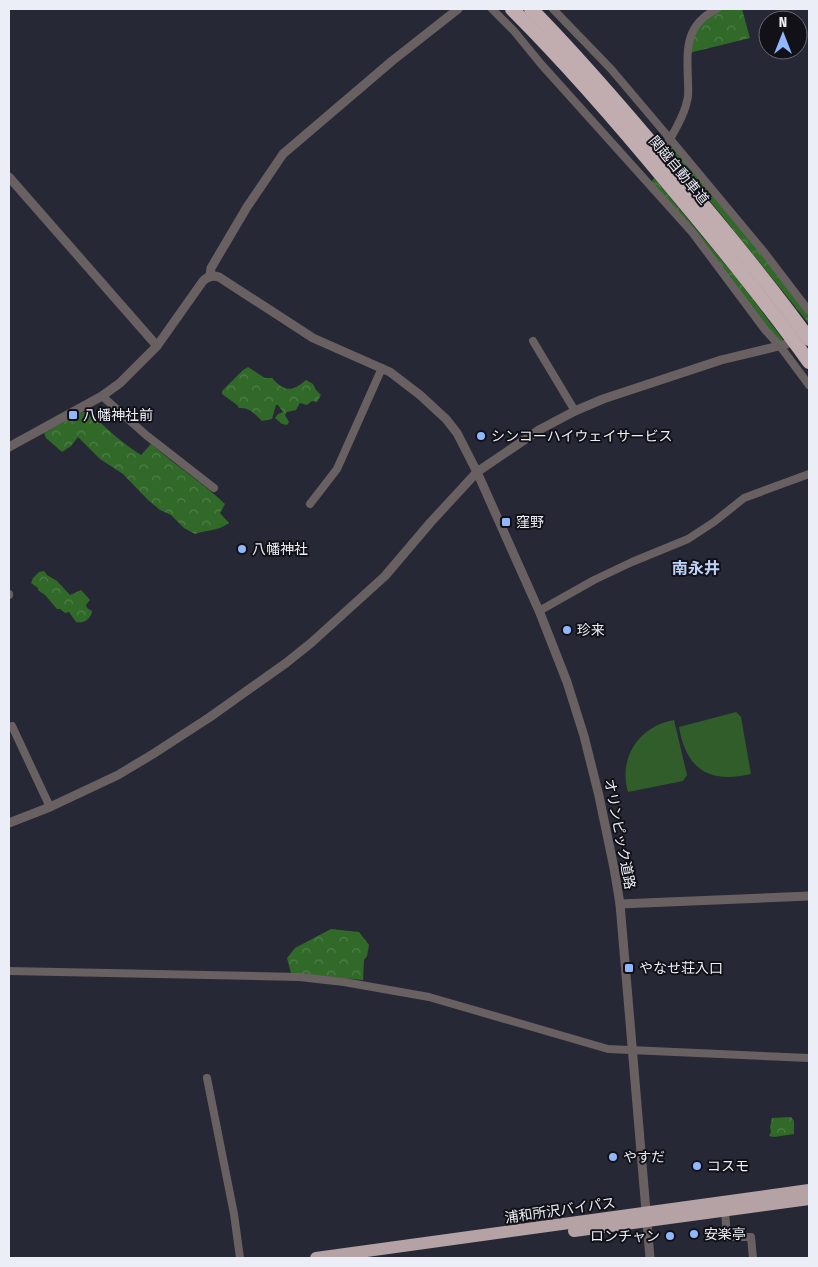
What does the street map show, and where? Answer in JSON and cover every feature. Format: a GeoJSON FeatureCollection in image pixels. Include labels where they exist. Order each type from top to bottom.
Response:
{"type":"FeatureCollection","features":[{"type":"Feature","properties":{"kind":"highway","name":"関越自動車道"},"geometry":{"type":"LineString","coordinates":[[512,9],[586,88],[646,157],[757,292],[809,362]]}},
{"type":"Feature","properties":{"kind":"highway","name":"関越自動車道"},"geometry":{"type":"LineString","coordinates":[[531,9],[596,78],[661,154],[763,278],[809,339]]}},
{"type":"Feature","properties":{"kind":"highway","name":"浦和所沢バイパス"},"geometry":{"type":"LineString","coordinates":[[375,1258],[647,1217],[809,1190]]}},
{"type":"Feature","properties":{"kind":"highway","name":"浦和所沢バイパス"},"geometry":{"type":"LineString","coordinates":[[316,1258],[538,1228],[725,1211],[809,1199]]}},
{"type":"Feature","properties":{"kind":"street"},"geometry":{"type":"LineString","coordinates":[[9,447],[102,396],[120,383],[157,346],[203,281],[210,276],[211,268],[247,207],[283,154],[392,60],[458,9]]}},
{"type":"Feature","properties":{"kind":"street"},"geometry":{"type":"LineString","coordinates":[[492,9],[514,31],[593,121],[649,178],[766,331],[783,345],[809,385]]}},
{"type":"Feature","properties":{"kind":"street"},"geometry":{"type":"LineString","coordinates":[[554,9],[611,69],[671,140],[764,252],[809,311]]}},
{"type":"Feature","properties":{"kind":"street"},"geometry":{"type":"LineString","coordinates":[[665,146],[671,140],[688,101],[688,42],[701,20],[707,14],[717,9]]}},
{"type":"Feature","properties":{"kind":"street"},"geometry":{"type":"LineString","coordinates":[[9,177],[157,346]]}},
{"type":"Feature","properties":{"kind":"street","name":"オリンピック道路"},"geometry":{"type":"LineString","coordinates":[[210,276],[219,277],[326,344],[382,368],[404,382],[420,394],[446,420],[456,433],[478,472],[539,610],[567,682],[584,736],[608,838],[620,904],[650,1258]]}},
{"type":"Feature","properties":{"kind":"street"},"geometry":{"type":"LineString","coordinates":[[533,341],[575,411]]}},
{"type":"Feature","properties":{"kind":"street"},"geometry":{"type":"LineString","coordinates":[[9,823],[50,807],[118,775],[153,754],[292,658],[385,576],[478,472],[539,430],[603,399],[687,371],[783,345]]}},
{"type":"Feature","properties":{"kind":"street"},"geometry":{"type":"LineString","coordinates":[[310,504],[337,469],[382,368]]}},
{"type":"Feature","properties":{"kind":"street"},"geometry":{"type":"LineString","coordinates":[[102,396],[146,435],[214,488]]}},
{"type":"Feature","properties":{"kind":"street"},"geometry":{"type":"LineString","coordinates":[[539,610],[594,580],[688,539],[714,522],[744,498],[808,477]]}},
{"type":"Feature","properties":{"kind":"street"},"geometry":{"type":"LineString","coordinates":[[12,726],[50,807]]}},
{"type":"Feature","properties":{"kind":"street"},"geometry":{"type":"LineString","coordinates":[[620,904],[809,896]]}},
{"type":"Feature","properties":{"kind":"street"},"geometry":{"type":"LineString","coordinates":[[9,971],[299,977],[344,982],[429,997],[608,1049],[809,1058]]}},
{"type":"Feature","properties":{"kind":"street"},"geometry":{"type":"LineString","coordinates":[[207,1078],[234,1214],[240,1258]]}},
{"type":"Feature","properties":{"kind":"street"},"geometry":{"type":"LineString","coordinates":[[725,1211],[727,1237],[751,1237],[753,1258]]}},
{"type":"Feature","properties":{"kind":"green space"},"geometry":{"type":"Polygon","coordinates":[[[722,9],[742,9],[750,38],[689,53],[690,45],[700,26],[709,17],[722,9]]]}},
{"type":"Feature","properties":{"kind":"green space"},"geometry":{"type":"Polygon","coordinates":[[[673,145],[760,252],[809,317],[809,324],[670,151],[673,145]]]}},
{"type":"Feature","properties":{"kind":"green space"},"geometry":{"type":"Polygon","coordinates":[[[654,178],[739,281],[784,341],[779,341],[775,337],[652,184],[654,178]]]}},
{"type":"Feature","properties":{"kind":"green space"},"geometry":{"type":"Polygon","coordinates":[[[248,367],[265,378],[272,378],[280,386],[288,389],[296,387],[306,380],[313,384],[321,395],[317,402],[312,401],[307,405],[300,403],[296,410],[287,412],[285,415],[289,422],[287,425],[282,424],[275,418],[283,412],[278,405],[276,405],[272,419],[262,421],[249,410],[239,408],[222,394],[222,391],[248,367]]]}},
{"type":"Feature","properties":{"kind":"green space"},"geometry":{"type":"Polygon","coordinates":[[[89,411],[113,434],[141,455],[151,444],[207,488],[225,504],[220,513],[229,523],[220,528],[195,534],[184,528],[171,515],[160,510],[123,474],[100,459],[78,437],[71,446],[62,452],[46,438],[44,433],[80,413],[89,411]]]}},
{"type":"Feature","properties":{"kind":"green space"},"geometry":{"type":"Polygon","coordinates":[[[44,571],[70,595],[81,590],[90,600],[86,605],[92,611],[89,619],[84,622],[76,622],[69,612],[65,613],[57,609],[31,583],[39,572],[44,571]]]}},
{"type":"Feature","properties":{"kind":"green space"},"geometry":{"type":"Polygon","coordinates":[[[736,712],[741,717],[751,774],[736,777],[712,775],[694,763],[687,753],[679,727],[736,712]]]}},
{"type":"Feature","properties":{"kind":"green space"},"geometry":{"type":"Polygon","coordinates":[[[674,720],[687,775],[683,781],[628,792],[626,767],[634,746],[641,736],[651,729],[662,723],[674,720]]]}},
{"type":"Feature","properties":{"kind":"green space"},"geometry":{"type":"Polygon","coordinates":[[[331,929],[359,932],[369,945],[367,956],[364,960],[363,980],[291,973],[287,958],[295,948],[331,929]]]}},
{"type":"Feature","properties":{"kind":"green space"},"geometry":{"type":"Polygon","coordinates":[[[791,1117],[794,1121],[794,1134],[769,1136],[772,1118],[791,1117]]]}},
{"type":"Feature","properties":{"kind":"place","name":"八幡神社前"},"geometry":{"type":"Point","coordinates":[73,415]}},
{"type":"Feature","properties":{"kind":"place","name":"シンコーハイウェイサービス"},"geometry":{"type":"Point","coordinates":[481,436]}},
{"type":"Feature","properties":{"kind":"place","name":"窪野"},"geometry":{"type":"Point","coordinates":[506,522]}},
{"type":"Feature","properties":{"kind":"place","name":"八幡神社"},"geometry":{"type":"Point","coordinates":[242,549]}},
{"type":"Feature","properties":{"kind":"place","name":"珍来"},"geometry":{"type":"Point","coordinates":[567,630]}},
{"type":"Feature","properties":{"kind":"place","name":"やなせ荘入口"},"geometry":{"type":"Point","coordinates":[629,968]}},
{"type":"Feature","properties":{"kind":"place","name":"やすだ"},"geometry":{"type":"Point","coordinates":[613,1157]}},
{"type":"Feature","properties":{"kind":"place","name":"コスモ"},"geometry":{"type":"Point","coordinates":[697,1166]}},
{"type":"Feature","properties":{"kind":"place","name":"安楽亭"},"geometry":{"type":"Point","coordinates":[694,1234]}},
{"type":"Feature","properties":{"kind":"place","name":"ロンチャン"},"geometry":{"type":"Point","coordinates":[670,1236]}},
{"type":"Feature","properties":{"kind":"district","name":"南永井"},"geometry":{"type":"Point","coordinates":[696,568]}}]}
